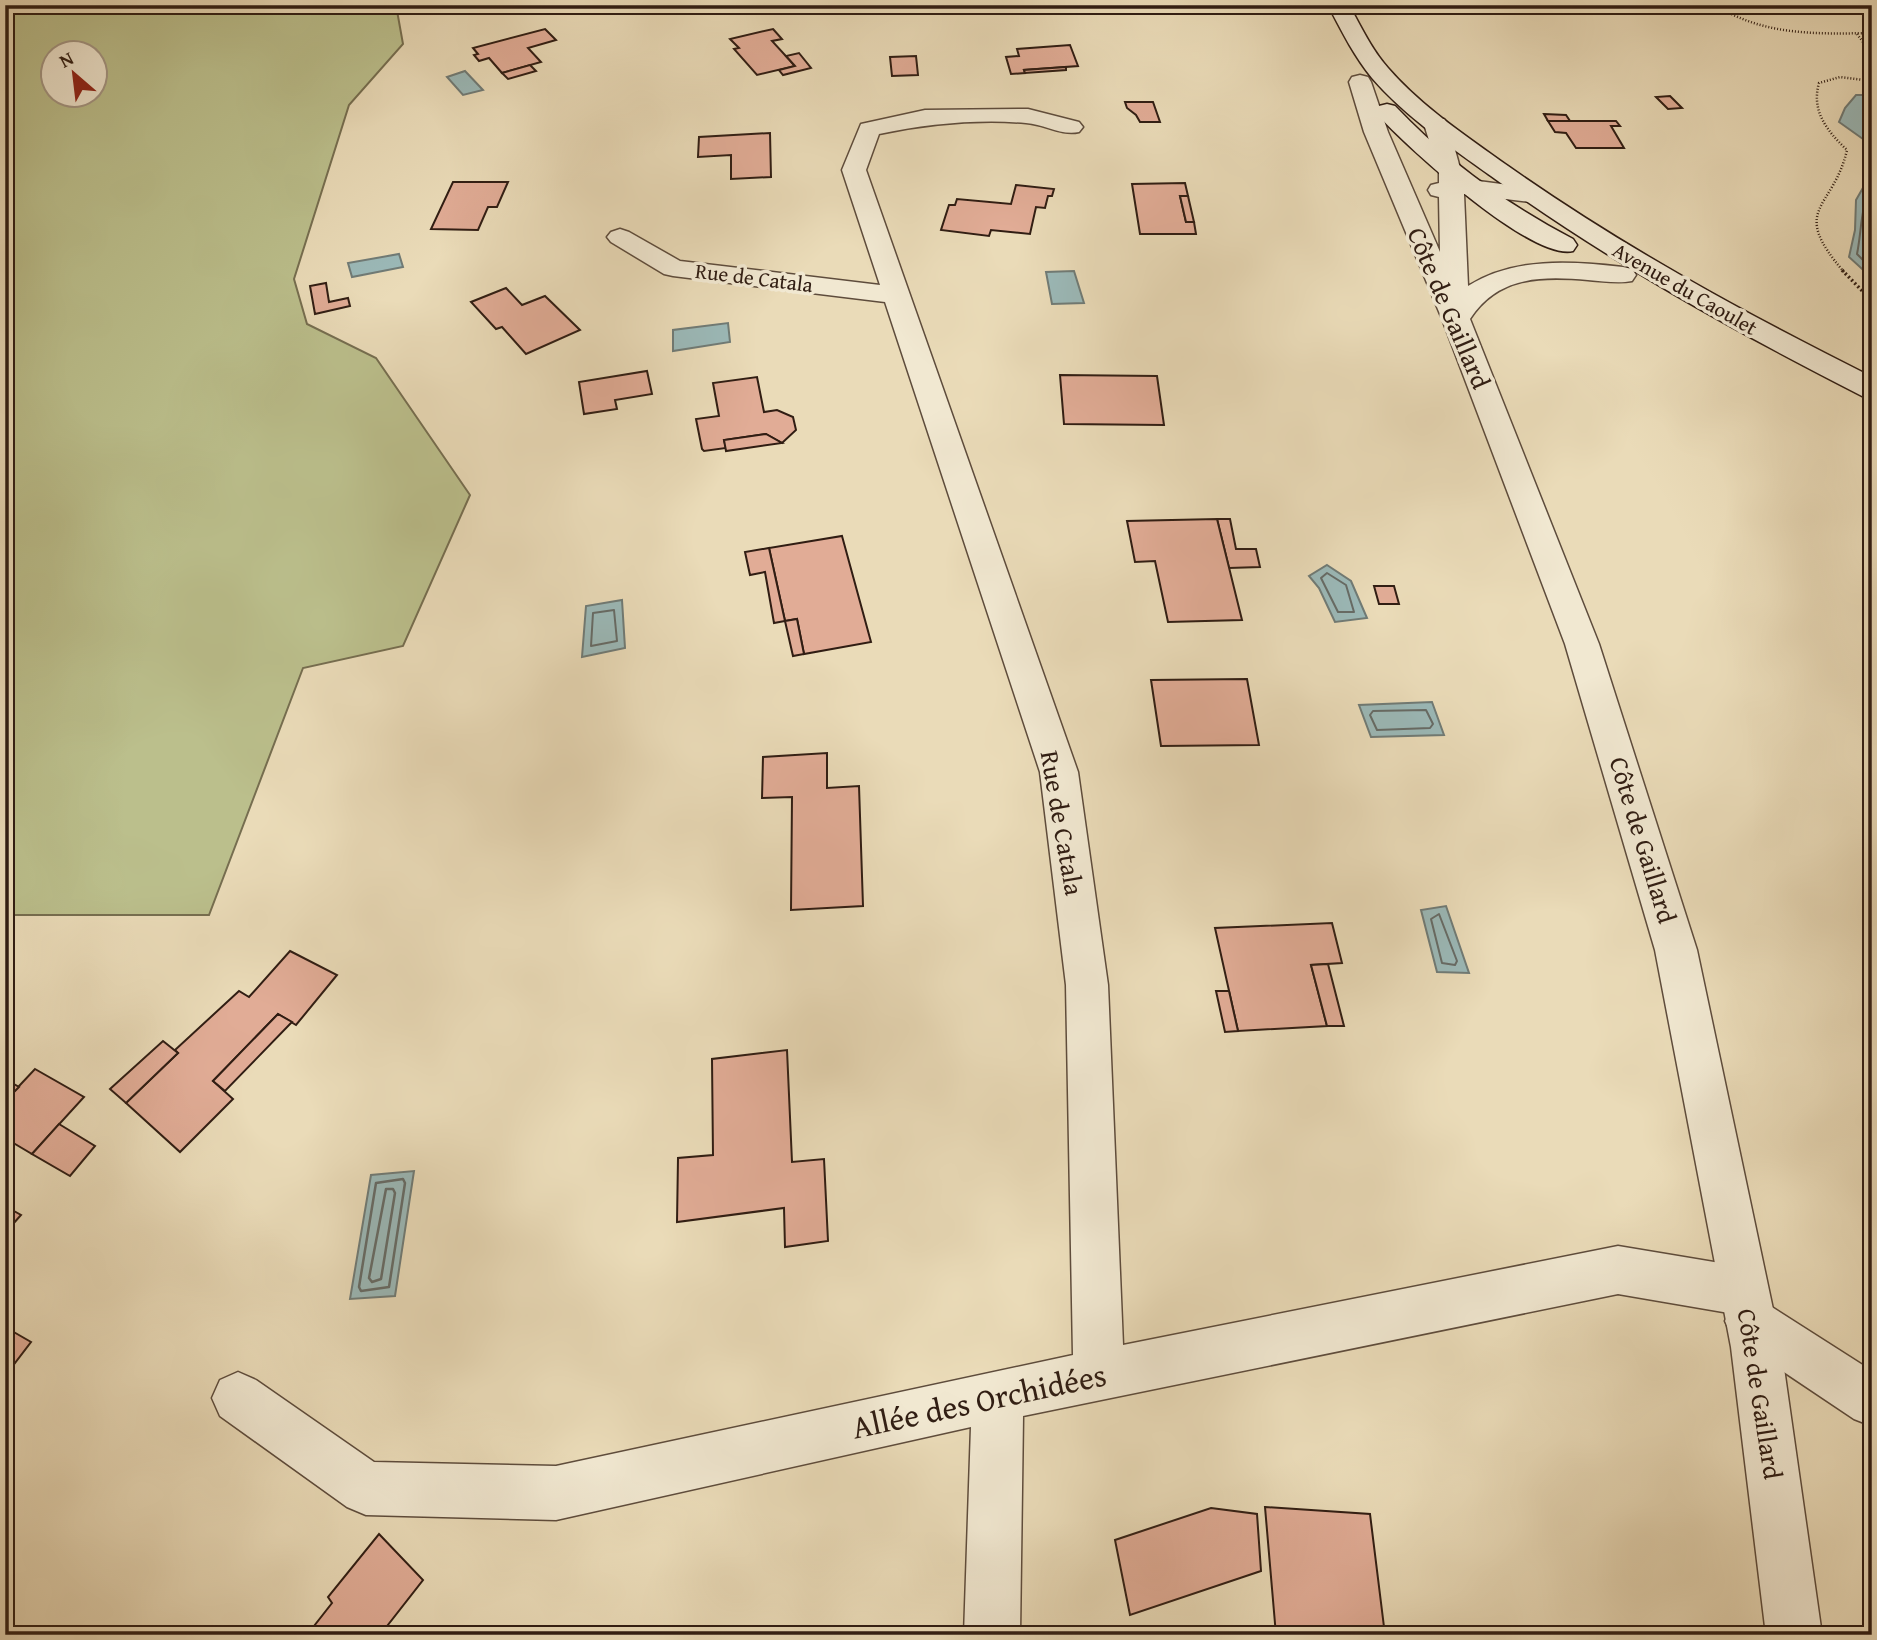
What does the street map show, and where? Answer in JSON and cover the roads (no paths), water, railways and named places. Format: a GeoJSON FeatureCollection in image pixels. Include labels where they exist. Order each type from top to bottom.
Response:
{"type":"FeatureCollection","features":[{"type":"Feature","properties":{"kind":"street","name":"Côte de Gaillard"},"geometry":{"type":"LineString","coordinates":[[1333,5],[1376,132],[1456,319],[1582,644],[1676,950],[1747,1306],[1794,1635]]}},
{"type":"Feature","properties":{"kind":"street","name":"Avenue du Caoulet"},"geometry":{"type":"LineString","coordinates":[[1338,5],[1380,73],[1436,124],[1531,195],[1647,270],[1767,336]]}},
{"type":"Feature","properties":{"kind":"street","name":"Avenue du Caoulet"},"geometry":{"type":"LineString","coordinates":[[1360,82],[1456,182],[1557,241],[1623,275],[1767,336]]}},
{"type":"Feature","properties":{"kind":"street","name":"Rue de Catala"},"geometry":{"type":"LineString","coordinates":[[1071,127],[1028,116],[865,120],[854,170],[1059,772],[1087,985],[1099,1375]]}},
{"type":"Feature","properties":{"kind":"street"},"geometry":{"type":"LineString","coordinates":[[1436,124],[1456,182],[1456,319]]}},
{"type":"Feature","properties":{"kind":"street"},"geometry":{"type":"LineString","coordinates":[[1407,206],[1456,182],[1531,195]]}},
{"type":"Feature","properties":{"kind":"street","name":"Rue de Catala"},"geometry":{"type":"LineString","coordinates":[[620,237],[673,268],[896,295]]}},
{"type":"Feature","properties":{"kind":"street"},"geometry":{"type":"LineString","coordinates":[[1456,319],[1475,293],[1502,280],[1533,271],[1581,270],[1623,275]]}},
{"type":"Feature","properties":{"kind":"street"},"geometry":{"type":"LineString","coordinates":[[1767,336],[1872,389]]}},
{"type":"Feature","properties":{"kind":"street","name":"Allée des Orchidées"},"geometry":{"type":"LineString","coordinates":[[238,1398],[366,1488],[556,1493],[998,1396],[1618,1269],[1747,1306]]}},
{"type":"Feature","properties":{"kind":"street"},"geometry":{"type":"LineString","coordinates":[[1747,1306],[1872,1401]]}},
{"type":"Feature","properties":{"kind":"street"},"geometry":{"type":"LineString","coordinates":[[992,1635],[998,1396]]}},
{"type":"Feature","properties":{"kind":"water"},"geometry":{"type":"Polygon","coordinates":[[[465,71],[483,90],[463,95],[447,77],[465,71]]]}},
{"type":"Feature","properties":{"kind":"water"},"geometry":{"type":"Polygon","coordinates":[[[1856,95],[1872,95],[1872,167],[1870,144],[1839,122],[1845,108],[1856,95]]]}},
{"type":"Feature","properties":{"kind":"water"},"geometry":{"type":"Polygon","coordinates":[[[1872,172],[1872,278],[1849,257],[1855,230],[1856,200],[1872,172]]]}},
{"type":"Feature","properties":{"kind":"water"},"geometry":{"type":"Polygon","coordinates":[[[399,254],[403,267],[352,277],[348,263],[399,254]]]}},
{"type":"Feature","properties":{"kind":"water"},"geometry":{"type":"Polygon","coordinates":[[[1074,271],[1084,303],[1052,304],[1046,272],[1074,271]]]}},
{"type":"Feature","properties":{"kind":"water"},"geometry":{"type":"Polygon","coordinates":[[[728,323],[730,342],[673,351],[673,330],[728,323]]]}},
{"type":"Feature","properties":{"kind":"water"},"geometry":{"type":"Polygon","coordinates":[[[1327,565],[1351,581],[1367,618],[1335,622],[1319,588],[1309,576],[1327,565]]]}},
{"type":"Feature","properties":{"kind":"water"},"geometry":{"type":"Polygon","coordinates":[[[622,600],[625,648],[582,657],[586,606],[622,600]]]}},
{"type":"Feature","properties":{"kind":"water"},"geometry":{"type":"Polygon","coordinates":[[[1432,702],[1444,735],[1371,737],[1359,705],[1432,702]]]}},
{"type":"Feature","properties":{"kind":"water"},"geometry":{"type":"Polygon","coordinates":[[[1446,906],[1469,973],[1437,972],[1421,910],[1446,906]]]}},
{"type":"Feature","properties":{"kind":"water"},"geometry":{"type":"Polygon","coordinates":[[[414,1171],[395,1296],[350,1299],[371,1175],[414,1171]]]}}]}
